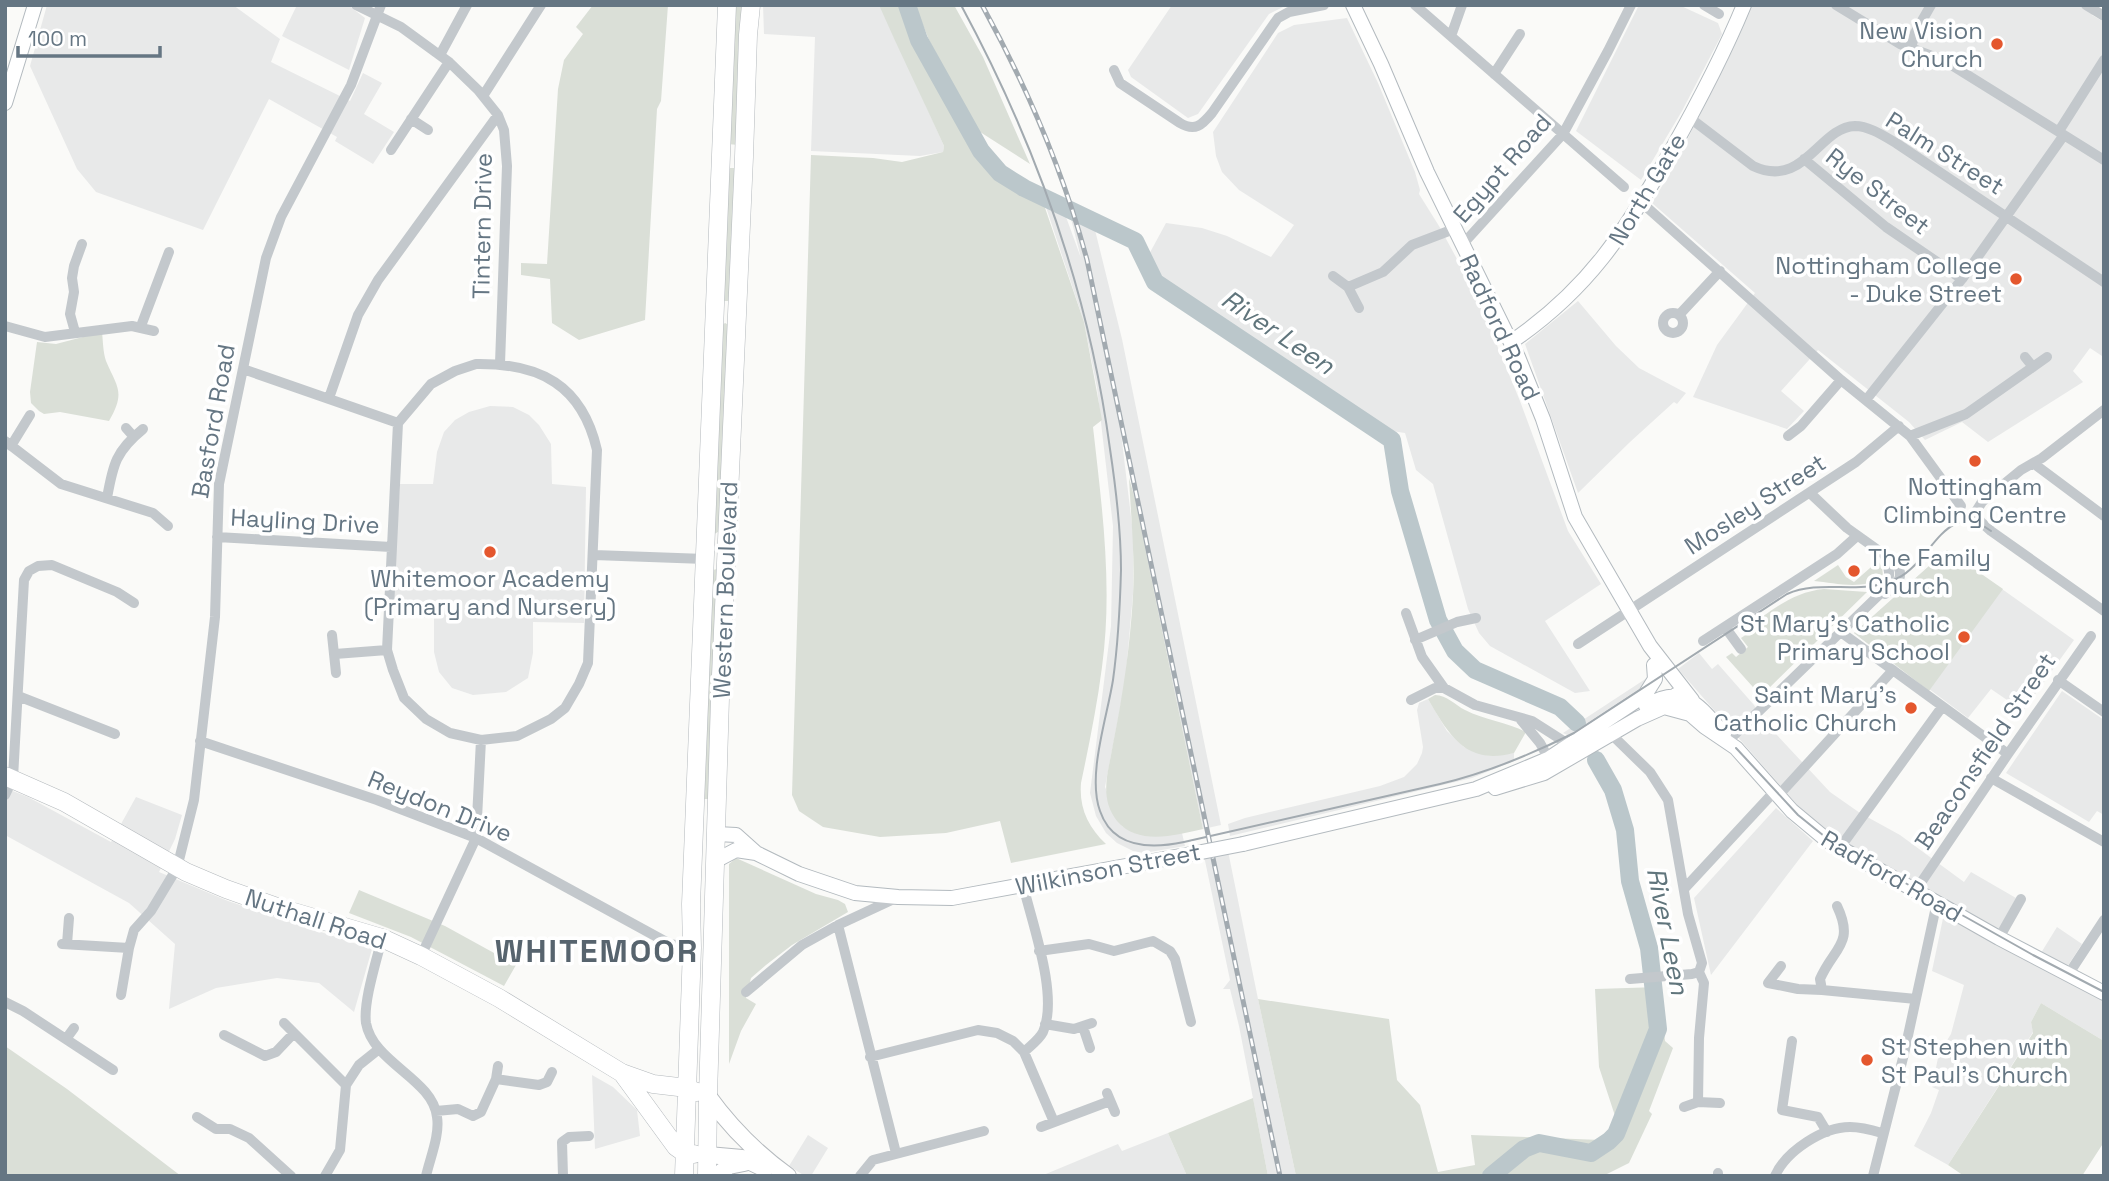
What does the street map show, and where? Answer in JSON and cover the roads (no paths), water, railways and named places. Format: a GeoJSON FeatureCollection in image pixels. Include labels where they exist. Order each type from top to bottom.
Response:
{"type":"FeatureCollection","features":[{"type":"Feature","properties":{"kind":"highway","name":"Western Boulevard"},"geometry":{"type":"LineString","coordinates":[[684,1176],[692,948],[691,904],[727,5]]}},
{"type":"Feature","properties":{"kind":"highway","name":"Western Boulevard"},"geometry":{"type":"LineString","coordinates":[[707,1176],[727,562],[751,5]]}},
{"type":"Feature","properties":{"kind":"highway"},"geometry":{"type":"LineString","coordinates":[[721,157],[744,157]]}},
{"type":"Feature","properties":{"kind":"highway"},"geometry":{"type":"LineString","coordinates":[[715,319],[737,320]]}},
{"type":"Feature","properties":{"kind":"highway"},"geometry":{"type":"LineString","coordinates":[[705,559],[727,562]]}},
{"type":"Feature","properties":{"kind":"highway","name":"Nuthall Road"},"geometry":{"type":"LineString","coordinates":[[9,777],[64,802],[177,868],[226,890],[382,938],[421,956],[499,998],[628,1076],[653,1084],[687,1088],[708,1096]]}},
{"type":"Feature","properties":{"kind":"highway"},"geometry":{"type":"LineString","coordinates":[[692,948],[702,905],[705,856],[709,842],[717,834]]}},
{"type":"Feature","properties":{"kind":"highway"},"geometry":{"type":"LineString","coordinates":[[628,1076],[651,1079],[668,1076],[678,1068],[688,1053]]}},
{"type":"Feature","properties":{"kind":"highway","name":"Nuthall Road"},"geometry":{"type":"LineString","coordinates":[[628,1076],[676,1147],[686,1154]]}},
{"type":"Feature","properties":{"kind":"highway"},"geometry":{"type":"LineString","coordinates":[[686,1154],[708,1155]]}},
{"type":"Feature","properties":{"kind":"main road"},"geometry":{"type":"LineString","coordinates":[[708,1096],[734,1131],[760,1156],[788,1176]]}},
{"type":"Feature","properties":{"kind":"main road"},"geometry":{"type":"LineString","coordinates":[[708,1155],[742,1158],[776,1176]]}},
{"type":"Feature","properties":{"kind":"main road"},"geometry":{"type":"LineString","coordinates":[[716,1176],[729,1166],[754,1162]]}},
{"type":"Feature","properties":{"kind":"street"},"geometry":{"type":"LineString","coordinates":[[5,103],[35,5]]}},
{"type":"Feature","properties":{"kind":"street","name":"Tintern Drive"},"geometry":{"type":"LineString","coordinates":[[356,5],[379,10],[444,59],[483,96],[498,115],[504,130],[507,166],[500,364]]}},
{"type":"Feature","properties":{"kind":"street"},"geometry":{"type":"LineString","coordinates":[[391,150],[444,59],[467,5]]}},
{"type":"Feature","properties":{"kind":"street"},"geometry":{"type":"LineString","coordinates":[[483,96],[541,5]]}},
{"type":"Feature","properties":{"kind":"street"},"geometry":{"type":"LineString","coordinates":[[1114,70],[1120,83],[1180,123],[1187,127],[1196,127],[1202,125],[1212,113],[1278,18],[1289,12],[1324,5]]}},
{"type":"Feature","properties":{"kind":"street","name":"Radford Road"},"geometry":{"type":"LineString","coordinates":[[1353,5],[1454,229],[1511,342],[1542,419],[1575,517],[1650,646],[1676,680],[1705,727],[1731,743],[1776,794],[1810,827],[1839,849],[1999,939],[2104,993]]}},
{"type":"Feature","properties":{"kind":"street"},"geometry":{"type":"LineString","coordinates":[[1415,5],[1624,187]]}},
{"type":"Feature","properties":{"kind":"street"},"geometry":{"type":"LineString","coordinates":[[1451,36],[1462,5]]}},
{"type":"Feature","properties":{"kind":"street","name":"Egypt Road"},"geometry":{"type":"LineString","coordinates":[[1462,245],[1563,134],[1631,5]]}},
{"type":"Feature","properties":{"kind":"street"},"geometry":{"type":"LineString","coordinates":[[1704,5],[1718,13]]}},
{"type":"Feature","properties":{"kind":"street","name":"North Gate"},"geometry":{"type":"LineString","coordinates":[[1511,342],[1540,322],[1613,247],[1642,203],[1690,118],[1744,5]]}},
{"type":"Feature","properties":{"kind":"street"},"geometry":{"type":"LineString","coordinates":[[1836,5],[1900,44],[1945,61],[2104,160]]}},
{"type":"Feature","properties":{"kind":"street"},"geometry":{"type":"LineString","coordinates":[[1910,48],[1931,5]]}},
{"type":"Feature","properties":{"kind":"street"},"geometry":{"type":"LineString","coordinates":[[2086,5],[2104,16]]}},
{"type":"Feature","properties":{"kind":"street","name":"Basford Road"},"geometry":{"type":"LineString","coordinates":[[121,995],[134,930],[151,911],[177,868],[194,800],[215,617],[219,484],[266,258],[281,217],[345,97],[379,10]]}},
{"type":"Feature","properties":{"kind":"street"},"geometry":{"type":"LineString","coordinates":[[1494,74],[1520,34]]}},
{"type":"Feature","properties":{"kind":"street"},"geometry":{"type":"LineString","coordinates":[[1866,400],[1962,279],[2062,133],[2104,60]]}},
{"type":"Feature","properties":{"kind":"street"},"geometry":{"type":"LineString","coordinates":[[328,398],[358,315],[378,280],[498,115]]}},
{"type":"Feature","properties":{"kind":"street","name":"Palm Street"},"geometry":{"type":"LineString","coordinates":[[1690,118],[1763,171],[1786,171],[1840,131],[1856,126],[1870,130],[1896,143],[2104,282]]}},
{"type":"Feature","properties":{"kind":"street"},"geometry":{"type":"LineString","coordinates":[[411,119],[428,130]]}},
{"type":"Feature","properties":{"kind":"street","name":"Rye Street"},"geometry":{"type":"LineString","coordinates":[[1804,159],[1886,227],[1962,279]]}},
{"type":"Feature","properties":{"kind":"street"},"geometry":{"type":"LineString","coordinates":[[1642,203],[1841,380],[1910,436],[1961,506]]}},
{"type":"Feature","properties":{"kind":"street"},"geometry":{"type":"LineString","coordinates":[[1348,287],[1383,272],[1412,245],[1454,229]]}},
{"type":"Feature","properties":{"kind":"street"},"geometry":{"type":"LineString","coordinates":[[75,332],[70,314],[74,292],[72,278],[82,244]]}},
{"type":"Feature","properties":{"kind":"street"},"geometry":{"type":"LineString","coordinates":[[141,326],[168,257],[153,260]]}},
{"type":"Feature","properties":{"kind":"street"},"geometry":{"type":"LineString","coordinates":[[1679,315],[1720,271]]}},
{"type":"Feature","properties":{"kind":"street"},"geometry":{"type":"LineString","coordinates":[[1333,276],[1348,287],[1359,308]]}},
{"type":"Feature","properties":{"kind":"street"},"geometry":{"type":"LineString","coordinates":[[5,326],[45,337],[141,326],[154,331]]}},
{"type":"Feature","properties":{"kind":"street"},"geometry":{"type":"LineString","coordinates":[[2025,357],[2033,367]]}},
{"type":"Feature","properties":{"kind":"street"},"geometry":{"type":"LineString","coordinates":[[1910,436],[1966,414],[2047,357]]}},
{"type":"Feature","properties":{"kind":"street"},"geometry":{"type":"LineString","coordinates":[[476,364],[500,364],[531,370],[557,383],[572,397],[592,429],[597,450],[594,555],[588,663],[565,708],[551,719],[517,736],[481,740],[450,733],[426,719],[404,698],[387,650],[391,547],[398,423],[431,384],[455,371],[476,364]]}},
{"type":"Feature","properties":{"kind":"street"},"geometry":{"type":"LineString","coordinates":[[243,369],[398,423]]}},
{"type":"Feature","properties":{"kind":"street"},"geometry":{"type":"LineString","coordinates":[[1788,436],[1801,426],[1841,380]]}},
{"type":"Feature","properties":{"kind":"street"},"geometry":{"type":"LineString","coordinates":[[2104,410],[1986,498],[1978,505],[1975,513],[1991,531],[2104,611]]}},
{"type":"Feature","properties":{"kind":"street"},"geometry":{"type":"LineString","coordinates":[[30,415],[8,443],[61,484],[155,509],[168,526]]}},
{"type":"Feature","properties":{"kind":"street","name":"Mosley Street"},"geometry":{"type":"LineString","coordinates":[[1578,644],[1856,463],[1899,426]]}},
{"type":"Feature","properties":{"kind":"street"},"geometry":{"type":"LineString","coordinates":[[107,498],[116,458],[130,432],[144,429]]}},
{"type":"Feature","properties":{"kind":"street"},"geometry":{"type":"LineString","coordinates":[[2033,463],[2104,516]]}},
{"type":"Feature","properties":{"kind":"street"},"geometry":{"type":"LineString","coordinates":[[1810,493],[1857,536],[1896,563],[1901,571],[1901,577],[1884,596],[1871,604]]}},
{"type":"Feature","properties":{"kind":"street"},"geometry":{"type":"LineString","coordinates":[[1703,641],[1837,554],[1857,536]]}},
{"type":"Feature","properties":{"kind":"street","name":"Hayling Drive"},"geometry":{"type":"LineString","coordinates":[[217,537],[391,547]]}},
{"type":"Feature","properties":{"kind":"street"},"geometry":{"type":"LineString","coordinates":[[594,555],[705,559]]}},
{"type":"Feature","properties":{"kind":"street"},"geometry":{"type":"LineString","coordinates":[[1731,743],[1871,604],[1888,583],[1890,572],[1885,556]]}},
{"type":"Feature","properties":{"kind":"street"},"geometry":{"type":"LineString","coordinates":[[5,795],[18,696],[24,580],[29,570],[52,565],[117,592],[134,603]]}},
{"type":"Feature","properties":{"kind":"street"},"geometry":{"type":"LineString","coordinates":[[1406,612],[1422,657],[1444,688],[1475,705],[1532,722],[1572,750]]}},
{"type":"Feature","properties":{"kind":"street"},"geometry":{"type":"LineString","coordinates":[[1415,640],[1457,622],[1476,618]]}},
{"type":"Feature","properties":{"kind":"street"},"geometry":{"type":"LineString","coordinates":[[1725,627],[1741,649]]}},
{"type":"Feature","properties":{"kind":"street"},"geometry":{"type":"LineString","coordinates":[[1842,633],[2008,754]]}},
{"type":"Feature","properties":{"kind":"street"},"geometry":{"type":"LineString","coordinates":[[332,635],[336,673]]}},
{"type":"Feature","properties":{"kind":"street","name":"Beaconsfield Street"},"geometry":{"type":"LineString","coordinates":[[1916,890],[2091,636]]}},
{"type":"Feature","properties":{"kind":"street","name":"Radford Road"},"geometry":{"type":"LineString","coordinates":[[1650,646],[1654,665],[1672,701]]}},
{"type":"Feature","properties":{"kind":"street"},"geometry":{"type":"LineString","coordinates":[[335,654],[387,650]]}},
{"type":"Feature","properties":{"kind":"street","name":"Wilkinson Street"},"geometry":{"type":"LineString","coordinates":[[717,834],[736,835],[756,853],[799,874],[855,893],[952,898],[1243,844],[1520,782],[1544,773],[1645,695],[1655,679],[1654,665]]}},
{"type":"Feature","properties":{"kind":"street"},"geometry":{"type":"LineString","coordinates":[[1684,889],[1893,670]]}},
{"type":"Feature","properties":{"kind":"street"},"geometry":{"type":"LineString","coordinates":[[1672,701],[1676,680]]}},
{"type":"Feature","properties":{"kind":"street"},"geometry":{"type":"LineString","coordinates":[[2059,680],[2104,712]]}},
{"type":"Feature","properties":{"kind":"street"},"geometry":{"type":"LineString","coordinates":[[1411,699],[1435,688],[1444,688]]}},
{"type":"Feature","properties":{"kind":"street"},"geometry":{"type":"LineString","coordinates":[[18,696],[115,734]]}},
{"type":"Feature","properties":{"kind":"street"},"geometry":{"type":"LineString","coordinates":[[1521,719],[1550,758],[1594,740],[1657,699],[1691,707]]}},
{"type":"Feature","properties":{"kind":"street","name":"Wilkinson Street"},"geometry":{"type":"LineString","coordinates":[[1462,794],[1611,734],[1672,701]]}},
{"type":"Feature","properties":{"kind":"street"},"geometry":{"type":"LineString","coordinates":[[1839,849],[1942,707]]}},
{"type":"Feature","properties":{"kind":"street"},"geometry":{"type":"LineString","coordinates":[[1611,734],[1650,772],[1668,800],[1684,889],[1702,963],[1699,972],[1704,983],[1699,1038],[1698,1102]]}},
{"type":"Feature","properties":{"kind":"street"},"geometry":{"type":"LineString","coordinates":[[421,956],[476,838],[481,740]]}},
{"type":"Feature","properties":{"kind":"street","name":"Reydon Drive"},"geometry":{"type":"LineString","coordinates":[[200,741],[377,800],[476,838],[670,944],[692,948]]}},
{"type":"Feature","properties":{"kind":"street"},"geometry":{"type":"LineString","coordinates":[[1991,778],[2104,842]]}},
{"type":"Feature","properties":{"kind":"street"},"geometry":{"type":"LineString","coordinates":[[717,860],[736,850],[756,853]]}},
{"type":"Feature","properties":{"kind":"street"},"geometry":{"type":"LineString","coordinates":[[1023,885],[1048,988],[1048,1006],[1042,1034],[1024,1052]]}},
{"type":"Feature","properties":{"kind":"street"},"geometry":{"type":"LineString","coordinates":[[746,992],[802,945],[898,897]]}},
{"type":"Feature","properties":{"kind":"street"},"geometry":{"type":"LineString","coordinates":[[1999,939],[2021,899]]}},
{"type":"Feature","properties":{"kind":"street"},"geometry":{"type":"LineString","coordinates":[[1873,1176],[1937,902]]}},
{"type":"Feature","properties":{"kind":"street"},"geometry":{"type":"LineString","coordinates":[[1822,990],[1820,979],[1845,936],[1844,922],[1837,906]]}},
{"type":"Feature","properties":{"kind":"street"},"geometry":{"type":"LineString","coordinates":[[69,918],[65,944],[129,948]]}},
{"type":"Feature","properties":{"kind":"street"},"geometry":{"type":"LineString","coordinates":[[2068,975],[2104,920]]}},
{"type":"Feature","properties":{"kind":"street"},"geometry":{"type":"LineString","coordinates":[[838,925],[896,1153]]}},
{"type":"Feature","properties":{"kind":"street"},"geometry":{"type":"LineString","coordinates":[[382,938],[366,1019],[372,1039],[379,1049],[428,1095],[436,1111],[437,1126],[426,1176]]}},
{"type":"Feature","properties":{"kind":"street"},"geometry":{"type":"LineString","coordinates":[[1039,951],[1088,944],[1114,951],[1153,941],[1170,951],[1175,959],[1191,1022]]}},
{"type":"Feature","properties":{"kind":"street"},"geometry":{"type":"LineString","coordinates":[[1781,966],[1768,983],[1798,989],[1916,999]]}},
{"type":"Feature","properties":{"kind":"street"},"geometry":{"type":"LineString","coordinates":[[1630,979],[1699,972]]}},
{"type":"Feature","properties":{"kind":"street"},"geometry":{"type":"LineString","coordinates":[[5,1002],[113,1070]]}},
{"type":"Feature","properties":{"kind":"street"},"geometry":{"type":"LineString","coordinates":[[284,1023],[346,1085]]}},
{"type":"Feature","properties":{"kind":"street"},"geometry":{"type":"LineString","coordinates":[[1045,1024],[1074,1029],[1088,1025],[1090,1048]]}},
{"type":"Feature","properties":{"kind":"street"},"geometry":{"type":"LineString","coordinates":[[66,1039],[74,1028]]}},
{"type":"Feature","properties":{"kind":"street"},"geometry":{"type":"LineString","coordinates":[[870,1056],[978,1030],[997,1033],[1013,1041],[1024,1052],[1054,1122]]}},
{"type":"Feature","properties":{"kind":"street"},"geometry":{"type":"LineString","coordinates":[[224,1035],[265,1056],[276,1052],[294,1033]]}},
{"type":"Feature","properties":{"kind":"street"},"geometry":{"type":"LineString","coordinates":[[1792,1041],[1782,1110],[1818,1117],[1827,1132]]}},
{"type":"Feature","properties":{"kind":"street"},"geometry":{"type":"LineString","coordinates":[[326,1176],[340,1150],[346,1085],[359,1065],[379,1049]]}},
{"type":"Feature","properties":{"kind":"street"},"geometry":{"type":"LineString","coordinates":[[436,1111],[458,1109],[473,1116],[481,1112],[496,1079],[498,1066]]}},
{"type":"Feature","properties":{"kind":"street"},"geometry":{"type":"LineString","coordinates":[[496,1079],[539,1085],[547,1082],[552,1072]]}},
{"type":"Feature","properties":{"kind":"street"},"geometry":{"type":"LineString","coordinates":[[1041,1127],[1109,1097],[1115,1112]]}},
{"type":"Feature","properties":{"kind":"street"},"geometry":{"type":"LineString","coordinates":[[1684,1107],[1698,1102],[1720,1104]]}},
{"type":"Feature","properties":{"kind":"street"},"geometry":{"type":"LineString","coordinates":[[197,1117],[216,1129],[230,1129],[249,1138],[291,1176]]}},
{"type":"Feature","properties":{"kind":"street"},"geometry":{"type":"LineString","coordinates":[[1775,1176],[1783,1162],[1827,1132],[1851,1127],[1882,1133]]}},
{"type":"Feature","properties":{"kind":"street"},"geometry":{"type":"LineString","coordinates":[[860,1176],[873,1160],[955,1133],[984,1131]]}},
{"type":"Feature","properties":{"kind":"street"},"geometry":{"type":"LineString","coordinates":[[563,1176],[562,1142],[569,1137],[589,1136]]}},
{"type":"Feature","properties":{"kind":"waterway","name":"River Leen"},"geometry":{"type":"LineString","coordinates":[[907,5],[919,40],[981,151],[1000,173],[1024,188],[1135,241],[1155,282],[1392,440],[1400,491],[1438,620],[1455,651],[1475,670],[1560,707],[1577,723]]}},
{"type":"Feature","properties":{"kind":"waterway","name":"River Leen"},"geometry":{"type":"LineString","coordinates":[[1491,1176],[1524,1149],[1539,1143],[1591,1153],[1609,1141],[1616,1134],[1658,1029],[1649,948],[1630,881],[1625,830],[1613,790],[1596,760]]}},
{"type":"Feature","properties":{"kind":"tram line"},"geometry":{"type":"LineString","coordinates":[[961,5],[1013,111],[1056,220],[1073,276],[1101,391],[1116,494],[1121,570],[1115,666],[1099,746],[1096,781],[1100,811],[1106,824],[1124,839],[1146,845],[1184,842],[1458,780],[1492,769],[1574,733],[1787,594],[1814,587],[1857,587],[1884,583],[1898,578],[1910,569],[1940,535],[1951,527],[1962,522],[1975,523],[1991,531]]}},
{"type":"Feature","properties":{"kind":"tram line"},"geometry":{"type":"LineString","coordinates":[[1736,748],[1798,815],[1829,840],[2104,992]]}},
{"type":"Feature","properties":{"kind":"railway"},"geometry":{"type":"LineString","coordinates":[[982,5],[1014,67],[1055,161],[1087,260],[1280,1176]]}},
{"type":"Feature","properties":{"kind":"place","name":"New Vision Church"},"geometry":{"type":"Point","coordinates":[1997,44]}},
{"type":"Feature","properties":{"kind":"place","name":"Nottingham College - Duke Street"},"geometry":{"type":"Point","coordinates":[2016,279]}},
{"type":"Feature","properties":{"kind":"place","name":"Nottingham Climbing Centre"},"geometry":{"type":"Point","coordinates":[1975,461]}},
{"type":"Feature","properties":{"kind":"place","name":"Whitemoor Academy (Primary and Nursery)"},"geometry":{"type":"Point","coordinates":[490,552]}},
{"type":"Feature","properties":{"kind":"place","name":"The Family Church"},"geometry":{"type":"Point","coordinates":[1854,571]}},
{"type":"Feature","properties":{"kind":"place","name":"St Mary's Catholic Primary School"},"geometry":{"type":"Point","coordinates":[1964,637]}},
{"type":"Feature","properties":{"kind":"place","name":"Saint Mary's Catholic Church"},"geometry":{"type":"Point","coordinates":[1911,708]}},
{"type":"Feature","properties":{"kind":"place","name":"St Stephen with St Paul's Church"},"geometry":{"type":"Point","coordinates":[1867,1060]}},
{"type":"Feature","properties":{"kind":"district","name":"WHITEMOOR"},"geometry":{"type":"Point","coordinates":[597,951]}}]}
